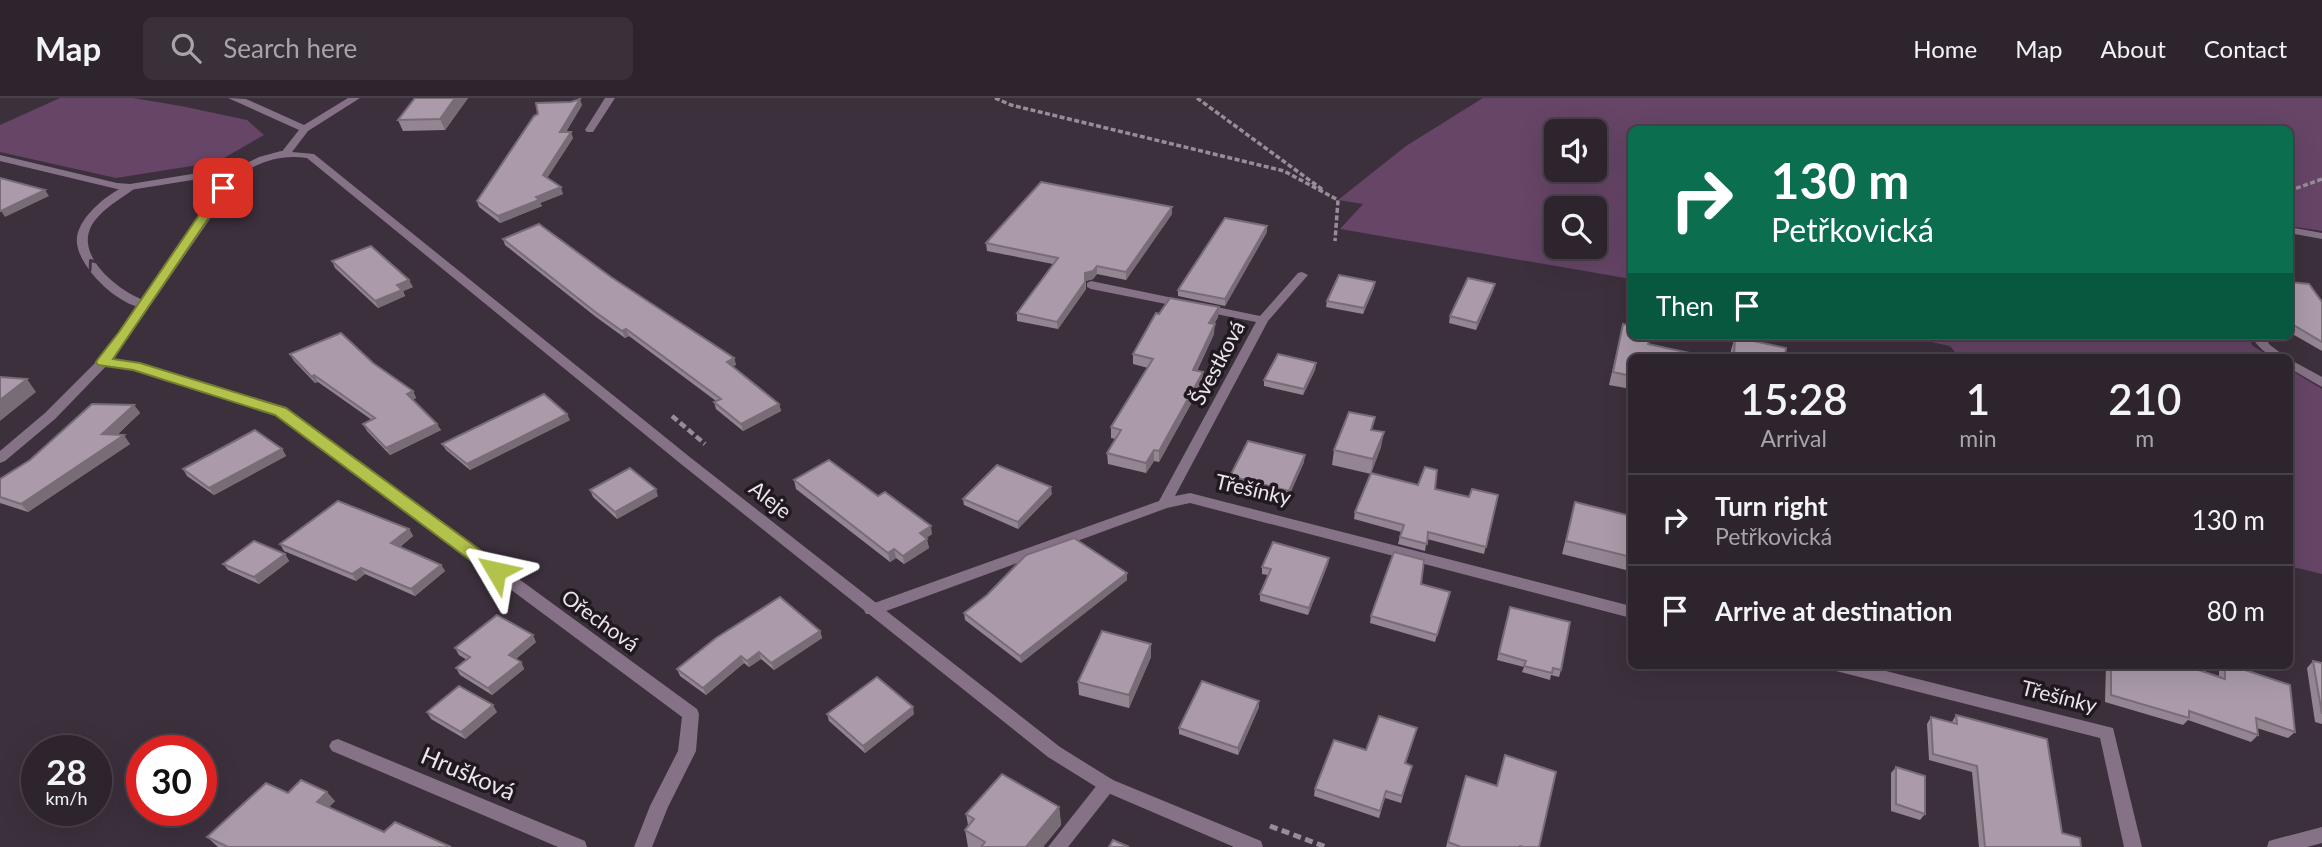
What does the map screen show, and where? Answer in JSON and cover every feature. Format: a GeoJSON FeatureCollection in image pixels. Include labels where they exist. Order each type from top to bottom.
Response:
{"type":"FeatureCollection","features":[{"type":"Feature","properties":{"kind":"street"},"geometry":{"type":"LineString","coordinates":[[233,98],[262,109],[285,123],[305,129]]}},
{"type":"Feature","properties":{"kind":"street"},"geometry":{"type":"LineString","coordinates":[[0,458],[50,416],[103,362],[145,305],[223,188],[242,169],[261,159],[285,154],[305,129],[355,98]]}},
{"type":"Feature","properties":{"kind":"street"},"geometry":{"type":"LineString","coordinates":[[590,130],[610,98]]}},
{"type":"Feature","properties":{"kind":"street","name":"Aleje"},"geometry":{"type":"LineString","coordinates":[[285,154],[304,154],[315,159],[872,610],[1054,752],[1107,785],[1249,846]]}},
{"type":"Feature","properties":{"kind":"street"},"geometry":{"type":"LineString","coordinates":[[0,158],[104,185],[130,187],[242,169]]}},
{"type":"Feature","properties":{"kind":"street"},"geometry":{"type":"LineString","coordinates":[[130,187],[96,214],[81,240],[87,257],[102,277],[123,297],[145,305]]}},
{"type":"Feature","properties":{"kind":"street"},"geometry":{"type":"LineString","coordinates":[[2293,231],[2322,236]]}},
{"type":"Feature","properties":{"kind":"street"},"geometry":{"type":"LineString","coordinates":[[1263,320],[1303,275]]}},
{"type":"Feature","properties":{"kind":"street","name":"Švestková"},"geometry":{"type":"LineString","coordinates":[[1091,285],[1263,320],[1164,504]]}},
{"type":"Feature","properties":{"kind":"street"},"geometry":{"type":"LineString","coordinates":[[2260,340],[2275,354]]}},
{"type":"Feature","properties":{"kind":"street","name":"Ořechová"},"geometry":{"type":"LineString","coordinates":[[103,362],[135,366],[281,411],[691,714],[687,751],[659,806],[643,847]]}},
{"type":"Feature","properties":{"kind":"street"},"geometry":{"type":"LineString","coordinates":[[2293,365],[2322,383]]}},
{"type":"Feature","properties":{"kind":"street","name":"Třešínky"},"geometry":{"type":"LineString","coordinates":[[872,610],[1164,504],[1190,498],[1628,611]]}},
{"type":"Feature","properties":{"kind":"street","name":"Třešínky"},"geometry":{"type":"LineString","coordinates":[[1852,669],[2107,733],[2133,847]]}},
{"type":"Feature","properties":{"kind":"street","name":"Hrušková"},"geometry":{"type":"LineString","coordinates":[[338,746],[578,847]]}},
{"type":"Feature","properties":{"kind":"street"},"geometry":{"type":"LineString","coordinates":[[1056,847],[1107,785]]}},
{"type":"Feature","properties":{"kind":"street"},"geometry":{"type":"LineString","coordinates":[[2276,847],[2322,835]]}},
{"type":"Feature","properties":{"kind":"path"},"geometry":{"type":"LineString","coordinates":[[995,98],[1011,105],[1284,171],[1338,200]]}},
{"type":"Feature","properties":{"kind":"path"},"geometry":{"type":"LineString","coordinates":[[1197,98],[1338,200]]}},
{"type":"Feature","properties":{"kind":"path"},"geometry":{"type":"LineString","coordinates":[[2293,190],[2322,180]]}},
{"type":"Feature","properties":{"kind":"path"},"geometry":{"type":"LineString","coordinates":[[1335,241],[1338,200]]}},
{"type":"Feature","properties":{"kind":"path"},"geometry":{"type":"LineString","coordinates":[[670,415],[702,440],[709,449]]}},
{"type":"Feature","properties":{"kind":"path"},"geometry":{"type":"LineString","coordinates":[[1265,824],[1326,847]]}},
{"type":"Feature","properties":{"kind":"shaded area"},"geometry":{"type":"Polygon","coordinates":[[[60,98],[133,98],[181,106],[247,120],[264,135],[217,162],[116,178],[0,152],[0,125],[60,98]]]}},
{"type":"Feature","properties":{"kind":"shaded area"},"geometry":{"type":"Polygon","coordinates":[[[1483,98],[2322,98],[2322,231],[2293,227],[2293,126],[1628,126],[1628,278],[1340,229],[1363,204],[1338,200],[1406,146],[1483,98]]]}},
{"type":"Feature","properties":{"kind":"shaded area"},"geometry":{"type":"Polygon","coordinates":[[[1922,340],[2249,340],[2253,346],[2266,354],[1957,354],[1950,346],[1922,340]]]}},
{"type":"Feature","properties":{"kind":"shaded area"},"geometry":{"type":"Polygon","coordinates":[[[2293,371],[2322,389],[2322,574],[2293,567],[2293,371]]]}},
{"type":"Feature","properties":{"kind":"building"},"geometry":{"type":"Polygon","coordinates":[[[415,98],[455,98],[440,119],[398,120],[415,98]]]}},
{"type":"Feature","properties":{"kind":"building"},"geometry":{"type":"Polygon","coordinates":[[[580,99],[560,132],[571,132],[543,175],[561,187],[536,197],[539,200],[498,216],[477,201],[534,116],[538,114],[536,103],[571,102],[580,99]]]}},
{"type":"Feature","properties":{"kind":"building"},"geometry":{"type":"Polygon","coordinates":[[[0,178],[45,190],[1,211],[0,178]]]}},
{"type":"Feature","properties":{"kind":"building"},"geometry":{"type":"Polygon","coordinates":[[[1041,182],[1172,207],[1126,272],[1097,266],[1093,271],[1085,273],[1085,282],[1057,322],[1017,313],[1058,258],[986,243],[1041,182]]]}},
{"type":"Feature","properties":{"kind":"building"},"geometry":{"type":"Polygon","coordinates":[[[1225,218],[1267,226],[1225,299],[1178,290],[1225,218]]]}},
{"type":"Feature","properties":{"kind":"building"},"geometry":{"type":"Polygon","coordinates":[[[539,224],[611,277],[734,358],[727,362],[779,404],[741,424],[714,402],[721,399],[626,329],[622,331],[594,311],[503,239],[539,224]]]}},
{"type":"Feature","properties":{"kind":"building"},"geometry":{"type":"Polygon","coordinates":[[[371,246],[409,280],[397,285],[402,290],[375,301],[332,261],[371,246]]]}},
{"type":"Feature","properties":{"kind":"building"},"geometry":{"type":"Polygon","coordinates":[[[1339,275],[1375,282],[1364,308],[1327,301],[1339,275]]]}},
{"type":"Feature","properties":{"kind":"building"},"geometry":{"type":"Polygon","coordinates":[[[1468,278],[1495,284],[1477,323],[1450,316],[1468,278]]]}},
{"type":"Feature","properties":{"kind":"building"},"geometry":{"type":"Polygon","coordinates":[[[2293,282],[2309,284],[2322,302],[2322,342],[2293,325],[2293,282]]]}},
{"type":"Feature","properties":{"kind":"building"},"geometry":{"type":"Polygon","coordinates":[[[1170,298],[1219,307],[1209,323],[1215,324],[1193,370],[1203,372],[1159,451],[1154,450],[1146,463],[1107,453],[1121,430],[1111,427],[1153,359],[1133,354],[1156,313],[1159,314],[1170,298]]]}},
{"type":"Feature","properties":{"kind":"building"},"geometry":{"type":"Polygon","coordinates":[[[1623,324],[1628,325],[1628,340],[1649,340],[1648,344],[1694,354],[1628,354],[1628,375],[1613,372],[1623,324]]]}},
{"type":"Feature","properties":{"kind":"building"},"geometry":{"type":"Polygon","coordinates":[[[341,333],[373,363],[413,391],[407,394],[437,424],[386,448],[363,424],[375,418],[314,375],[312,377],[290,354],[341,333]]]}},
{"type":"Feature","properties":{"kind":"building"},"geometry":{"type":"Polygon","coordinates":[[[1735,340],[1749,340],[1786,348],[1785,354],[1734,354],[1735,340]]]}},
{"type":"Feature","properties":{"kind":"building"},"geometry":{"type":"Polygon","coordinates":[[[1278,354],[1316,363],[1304,389],[1264,380],[1278,354]]]}},
{"type":"Feature","properties":{"kind":"building"},"geometry":{"type":"Polygon","coordinates":[[[0,377],[27,379],[0,400],[0,377]]]}},
{"type":"Feature","properties":{"kind":"building"},"geometry":{"type":"Polygon","coordinates":[[[544,394],[567,414],[467,464],[442,444],[544,394]]]}},
{"type":"Feature","properties":{"kind":"building"},"geometry":{"type":"Polygon","coordinates":[[[92,404],[134,405],[102,434],[124,435],[21,504],[0,497],[0,479],[30,460],[92,404]]]}},
{"type":"Feature","properties":{"kind":"building"},"geometry":{"type":"Polygon","coordinates":[[[1349,412],[1375,417],[1371,430],[1384,432],[1373,459],[1334,450],[1349,412]]]}},
{"type":"Feature","properties":{"kind":"building"},"geometry":{"type":"Polygon","coordinates":[[[255,430],[282,449],[209,488],[183,469],[255,430]]]}},
{"type":"Feature","properties":{"kind":"building"},"geometry":{"type":"Polygon","coordinates":[[[1248,441],[1305,455],[1289,491],[1230,476],[1248,441]]]}},
{"type":"Feature","properties":{"kind":"building"},"geometry":{"type":"Polygon","coordinates":[[[829,460],[878,496],[885,492],[931,526],[920,533],[927,539],[903,556],[894,549],[888,553],[794,480],[829,460]]]}},
{"type":"Feature","properties":{"kind":"building"},"geometry":{"type":"Polygon","coordinates":[[[997,465],[1051,487],[1018,522],[963,499],[997,465]]]}},
{"type":"Feature","properties":{"kind":"building"},"geometry":{"type":"Polygon","coordinates":[[[1425,467],[1437,470],[1435,489],[1469,497],[1472,489],[1498,495],[1486,547],[1428,532],[1427,544],[1400,537],[1404,525],[1355,512],[1371,473],[1418,485],[1425,467]]]}},
{"type":"Feature","properties":{"kind":"building"},"geometry":{"type":"Polygon","coordinates":[[[630,468],[656,489],[615,512],[590,490],[630,468]]]}},
{"type":"Feature","properties":{"kind":"building"},"geometry":{"type":"Polygon","coordinates":[[[338,501],[409,529],[391,543],[441,565],[411,589],[361,568],[352,574],[280,544],[338,501]]]}},
{"type":"Feature","properties":{"kind":"building"},"geometry":{"type":"Polygon","coordinates":[[[1575,502],[1628,515],[1628,556],[1566,541],[1575,502]]]}},
{"type":"Feature","properties":{"kind":"building"},"geometry":{"type":"Polygon","coordinates":[[[1074,538],[1127,573],[1020,656],[964,613],[987,595],[1026,555],[1074,538]]]}},
{"type":"Feature","properties":{"kind":"building"},"geometry":{"type":"Polygon","coordinates":[[[254,541],[285,554],[254,577],[223,564],[254,541]]]}},
{"type":"Feature","properties":{"kind":"building"},"geometry":{"type":"Polygon","coordinates":[[[1273,542],[1329,558],[1309,608],[1260,594],[1271,569],[1262,567],[1273,542]]]}},
{"type":"Feature","properties":{"kind":"building"},"geometry":{"type":"Polygon","coordinates":[[[1394,552],[1424,560],[1421,584],[1450,592],[1437,635],[1371,616],[1394,552]]]}},
{"type":"Feature","properties":{"kind":"building"},"geometry":{"type":"Polygon","coordinates":[[[780,597],[820,631],[771,663],[759,652],[747,661],[741,656],[703,688],[677,669],[716,638],[780,597]]]}},
{"type":"Feature","properties":{"kind":"building"},"geometry":{"type":"Polygon","coordinates":[[[1510,607],[1570,622],[1561,670],[1553,668],[1552,673],[1524,666],[1526,661],[1499,653],[1510,607]]]}},
{"type":"Feature","properties":{"kind":"building"},"geometry":{"type":"Polygon","coordinates":[[[497,615],[533,635],[509,655],[521,662],[488,688],[456,668],[470,657],[455,648],[497,615]]]}},
{"type":"Feature","properties":{"kind":"building"},"geometry":{"type":"Polygon","coordinates":[[[1102,631],[1151,644],[1129,695],[1078,682],[1102,631]]]}},
{"type":"Feature","properties":{"kind":"building"},"geometry":{"type":"Polygon","coordinates":[[[2313,661],[2322,663],[2322,714],[2313,661]]]}},
{"type":"Feature","properties":{"kind":"building"},"geometry":{"type":"Polygon","coordinates":[[[2111,669],[2196,669],[2225,679],[2225,669],[2242,669],[2290,685],[2295,732],[2256,718],[2258,735],[2189,711],[2189,718],[2111,695],[2111,669]]]}},
{"type":"Feature","properties":{"kind":"building"},"geometry":{"type":"Polygon","coordinates":[[[877,677],[913,707],[863,746],[827,714],[877,677]]]}},
{"type":"Feature","properties":{"kind":"building"},"geometry":{"type":"Polygon","coordinates":[[[1202,681],[1259,701],[1238,748],[1179,728],[1202,681]]]}},
{"type":"Feature","properties":{"kind":"building"},"geometry":{"type":"Polygon","coordinates":[[[459,686],[493,705],[461,732],[427,712],[459,686]]]}},
{"type":"Feature","properties":{"kind":"building"},"geometry":{"type":"Polygon","coordinates":[[[1956,715],[2047,739],[2062,833],[2080,838],[2081,847],[1985,847],[1977,766],[1933,754],[1931,717],[1957,724],[1956,715]]]}},
{"type":"Feature","properties":{"kind":"building"},"geometry":{"type":"Polygon","coordinates":[[[1379,716],[1417,728],[1405,763],[1412,766],[1402,796],[1386,791],[1380,811],[1315,789],[1334,740],[1366,750],[1379,716]]]}},
{"type":"Feature","properties":{"kind":"building"},"geometry":{"type":"Polygon","coordinates":[[[1505,755],[1556,772],[1539,847],[1461,847],[1448,842],[1466,776],[1497,786],[1505,755]]]}},
{"type":"Feature","properties":{"kind":"building"},"geometry":{"type":"Polygon","coordinates":[[[1896,767],[1925,776],[1925,814],[1896,804],[1896,767]]]}},
{"type":"Feature","properties":{"kind":"building"},"geometry":{"type":"Polygon","coordinates":[[[1002,774],[1059,807],[1026,847],[981,847],[985,842],[965,830],[974,819],[966,814],[1002,774]]]}},
{"type":"Feature","properties":{"kind":"building"},"geometry":{"type":"Polygon","coordinates":[[[301,780],[327,792],[317,802],[384,832],[395,822],[451,847],[228,847],[207,837],[266,783],[288,793],[301,780]]]}},
{"type":"Feature","properties":{"kind":"building"},"geometry":{"type":"Polygon","coordinates":[[[1113,840],[1129,847],[1109,847],[1113,840]]]}},
{"type":"Feature","properties":{"kind":"route"},"geometry":{"type":"LineString","coordinates":[[223,188],[125,335],[103,362],[135,366],[281,411],[496,571]]}}]}
